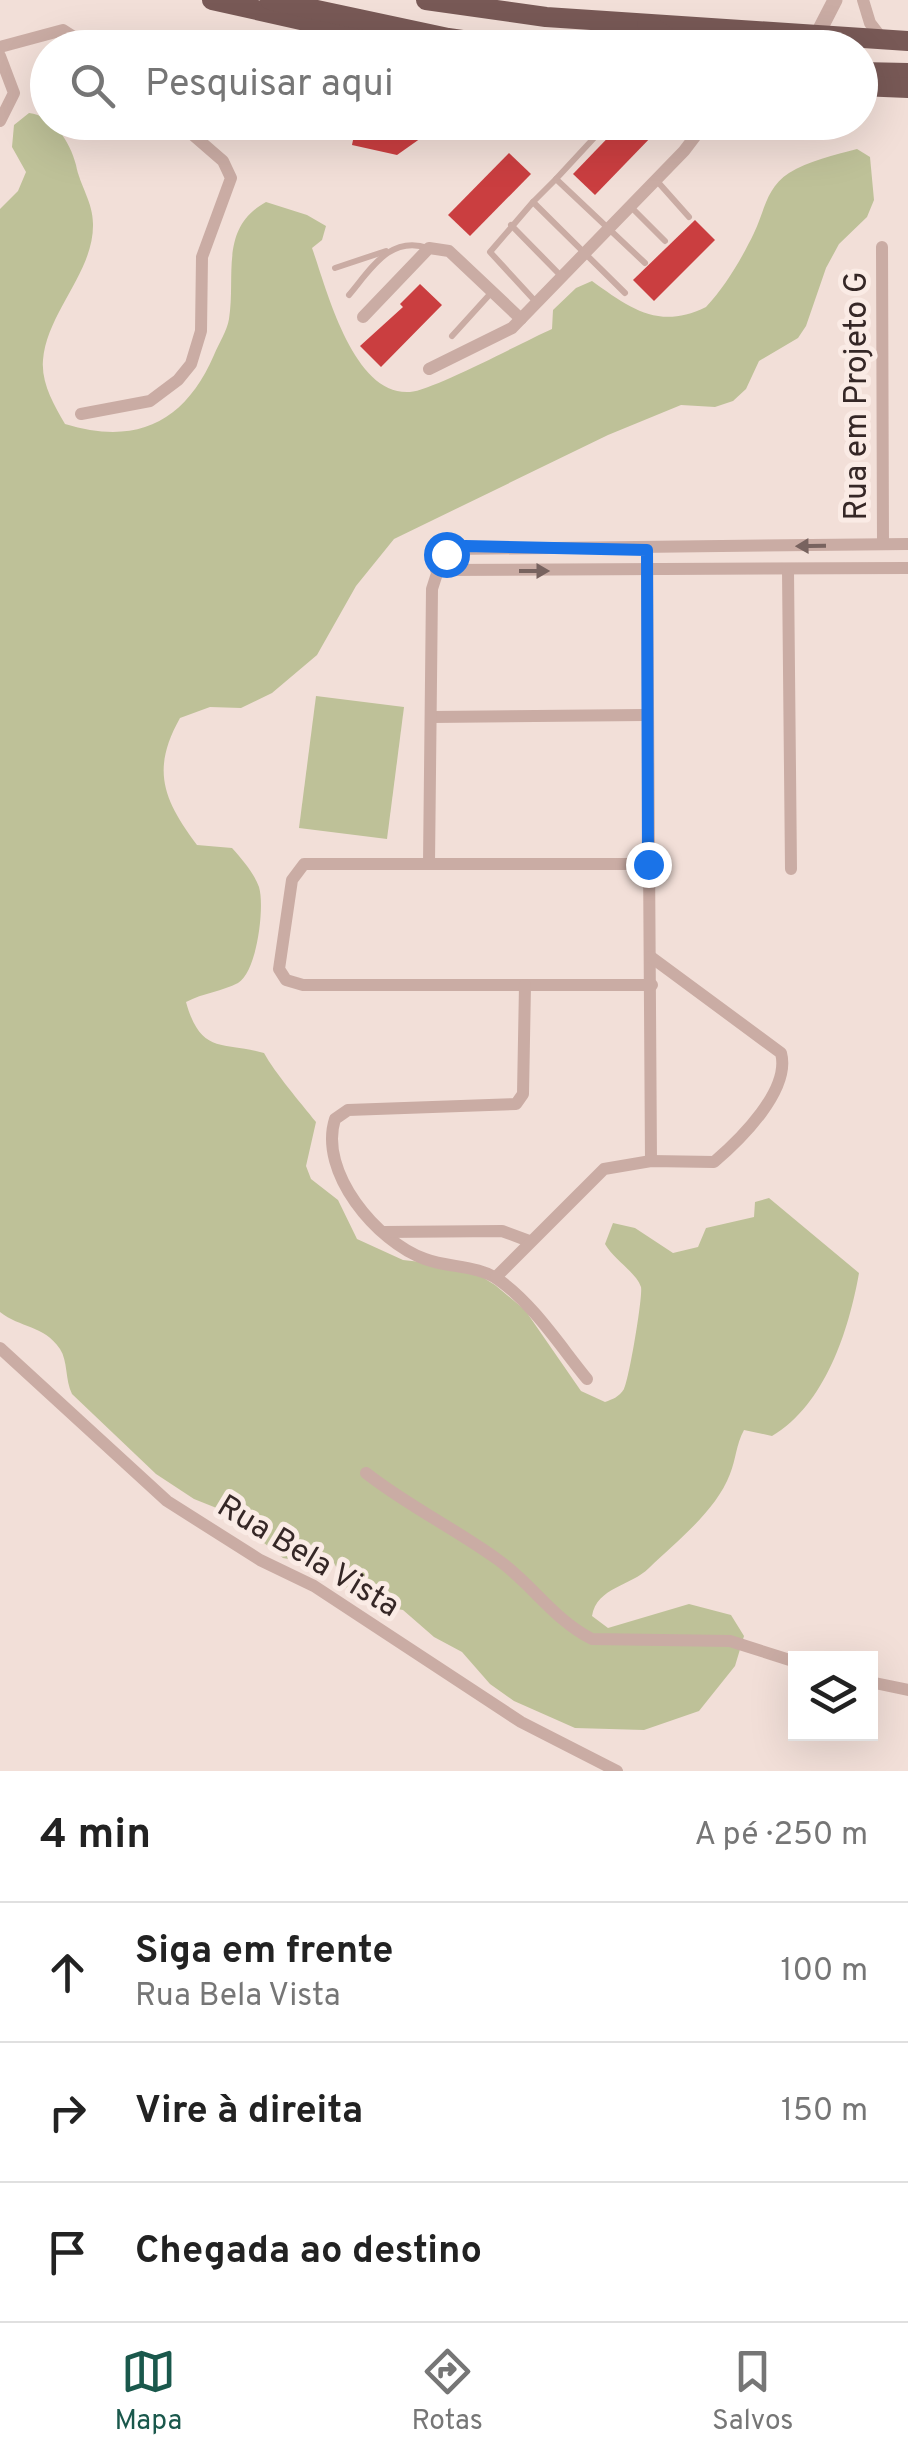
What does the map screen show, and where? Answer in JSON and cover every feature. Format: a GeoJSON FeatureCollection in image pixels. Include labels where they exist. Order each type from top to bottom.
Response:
{"type":"FeatureCollection","features":[{"type":"Feature","properties":{"kind":"main road"},"geometry":{"type":"LineString","coordinates":[[212,0],[346,30]]}},
{"type":"Feature","properties":{"kind":"main road"},"geometry":{"type":"LineString","coordinates":[[270,0],[411,30]]}},
{"type":"Feature","properties":{"kind":"main road"},"geometry":{"type":"LineString","coordinates":[[426,0],[546,16],[703,30]]}},
{"type":"Feature","properties":{"kind":"main road"},"geometry":{"type":"LineString","coordinates":[[645,23],[656,30]]}},
{"type":"Feature","properties":{"kind":"main road"},"geometry":{"type":"LineString","coordinates":[[878,40],[908,41]]}},
{"type":"Feature","properties":{"kind":"main road"},"geometry":{"type":"LineString","coordinates":[[878,72],[908,72]]}},
{"type":"Feature","properties":{"kind":"main road"},"geometry":{"type":"LineString","coordinates":[[878,87],[908,88]]}},
{"type":"Feature","properties":{"kind":"street"},"geometry":{"type":"LineString","coordinates":[[819,30],[835,0]]}},
{"type":"Feature","properties":{"kind":"street"},"geometry":{"type":"LineString","coordinates":[[863,0],[875,30]]}},
{"type":"Feature","properties":{"kind":"street"},"geometry":{"type":"LineString","coordinates":[[878,33],[883,40]]}},
{"type":"Feature","properties":{"kind":"street"},"geometry":{"type":"LineString","coordinates":[[0,47],[30,39]]}},
{"type":"Feature","properties":{"kind":"street"},"geometry":{"type":"LineString","coordinates":[[0,56],[14,92],[5,102],[0,121]]}},
{"type":"Feature","properties":{"kind":"street"},"geometry":{"type":"LineString","coordinates":[[81,414],[150,401],[178,380],[198,346],[202,257],[230,178],[223,161],[199,140]]}},
{"type":"Feature","properties":{"kind":"street"},"geometry":{"type":"LineString","coordinates":[[429,368],[503,334],[521,320],[690,140]]}},
{"type":"Feature","properties":{"kind":"street"},"geometry":{"type":"LineString","coordinates":[[362,317],[429,248],[444,248],[521,320]]}},
{"type":"Feature","properties":{"kind":"street","name":"Rua em Projeto G"},"geometry":{"type":"LineString","coordinates":[[882,248],[883,544]]}},
{"type":"Feature","properties":{"kind":"street"},"geometry":{"type":"LineString","coordinates":[[868,544],[869,567]]}},
{"type":"Feature","properties":{"kind":"street"},"geometry":{"type":"LineString","coordinates":[[429,863],[432,589],[436,570],[446,554],[465,546],[647,550],[908,544]]}},
{"type":"Feature","properties":{"kind":"street"},"geometry":{"type":"LineString","coordinates":[[647,550],[645,715],[652,1161]]}},
{"type":"Feature","properties":{"kind":"street"},"geometry":{"type":"LineString","coordinates":[[436,570],[908,568]]}},
{"type":"Feature","properties":{"kind":"street"},"geometry":{"type":"LineString","coordinates":[[788,571],[791,868]]}},
{"type":"Feature","properties":{"kind":"street"},"geometry":{"type":"LineString","coordinates":[[431,717],[645,715]]}},
{"type":"Feature","properties":{"kind":"street"},"geometry":{"type":"LineString","coordinates":[[648,864],[304,864],[292,880],[282,975],[303,985],[652,985]]}},
{"type":"Feature","properties":{"kind":"street"},"geometry":{"type":"LineString","coordinates":[[496,1278],[604,1170],[652,1161],[714,1162],[774,1093],[784,1063],[773,1045],[651,957]]}},
{"type":"Feature","properties":{"kind":"street"},"geometry":{"type":"LineString","coordinates":[[525,985],[523,1094],[516,1104],[348,1110],[335,1119],[333,1144],[344,1180],[364,1214],[420,1258],[496,1278],[587,1379]]}},
{"type":"Feature","properties":{"kind":"street"},"geometry":{"type":"LineString","coordinates":[[384,1232],[502,1232],[530,1241]]}},
{"type":"Feature","properties":{"kind":"street","name":"Rua Bela Vista"},"geometry":{"type":"LineString","coordinates":[[0,1348],[168,1501],[260,1560],[314,1586],[521,1722],[617,1771]]}},
{"type":"Feature","properties":{"kind":"street"},"geometry":{"type":"LineString","coordinates":[[366,1473],[404,1503],[494,1556],[574,1630],[592,1639],[730,1641],[788,1659]]}},
{"type":"Feature","properties":{"kind":"street"},"geometry":{"type":"LineString","coordinates":[[878,1684],[908,1690]]}},
{"type":"Feature","properties":{"kind":"lane"},"geometry":{"type":"LineString","coordinates":[[537,303],[490,252],[592,140]]}},
{"type":"Feature","properties":{"kind":"lane"},"geometry":{"type":"LineString","coordinates":[[556,179],[645,262]]}},
{"type":"Feature","properties":{"kind":"lane"},"geometry":{"type":"LineString","coordinates":[[656,180],[688,216]]}},
{"type":"Feature","properties":{"kind":"lane"},"geometry":{"type":"LineString","coordinates":[[534,202],[624,293]]}},
{"type":"Feature","properties":{"kind":"lane"},"geometry":{"type":"LineString","coordinates":[[630,206],[665,242]]}},
{"type":"Feature","properties":{"kind":"lane"},"geometry":{"type":"LineString","coordinates":[[511,225],[563,278]]}},
{"type":"Feature","properties":{"kind":"lane"},"geometry":{"type":"LineString","coordinates":[[335,268],[415,243],[429,248]]}},
{"type":"Feature","properties":{"kind":"lane"},"geometry":{"type":"LineString","coordinates":[[348,296],[387,250]]}},
{"type":"Feature","properties":{"kind":"lane"},"geometry":{"type":"LineString","coordinates":[[452,336],[492,292]]}},
{"type":"Feature","properties":{"kind":"green space"},"geometry":{"type":"Polygon","coordinates":[[[30,113],[30,140],[65,140],[89,201],[93,224],[86,259],[46,342],[46,385],[65,424],[115,432],[156,423],[189,397],[202,378],[228,323],[235,239],[251,213],[266,202],[307,215],[326,226],[322,240],[312,248],[345,337],[373,377],[390,389],[410,392],[458,374],[552,329],[553,310],[576,288],[592,281],[646,313],[674,317],[706,307],[739,262],[781,179],[805,165],[857,149],[870,157],[874,200],[867,217],[839,244],[826,268],[806,326],[798,338],[759,361],[746,389],[733,401],[715,407],[681,405],[608,435],[394,539],[356,586],[317,655],[272,693],[241,708],[210,707],[180,718],[171,736],[164,769],[169,798],[197,845],[232,848],[254,877],[261,896],[258,938],[245,977],[232,986],[186,1002],[192,1019],[207,1039],[264,1053],[316,1122],[306,1166],[311,1179],[338,1200],[357,1239],[403,1260],[466,1267],[495,1285],[525,1310],[581,1391],[605,1402],[624,1389],[641,1294],[638,1282],[605,1244],[613,1223],[635,1228],[673,1253],[698,1247],[706,1228],[754,1217],[755,1202],[769,1198],[859,1273],[849,1318],[832,1364],[807,1405],[772,1436],[744,1430],[724,1488],[706,1513],[642,1574],[607,1593],[595,1606],[592,1616],[608,1628],[689,1604],[731,1615],[744,1636],[735,1666],[699,1711],[644,1730],[575,1728],[514,1701],[490,1684],[462,1652],[434,1637],[403,1610],[369,1604],[349,1592],[330,1555],[299,1561],[283,1558],[224,1511],[194,1499],[156,1474],[72,1394],[63,1354],[54,1341],[0,1312],[0,209],[18,191],[26,172],[12,147],[14,125],[30,113]]]}},
{"type":"Feature","properties":{"kind":"green space"},"geometry":{"type":"Polygon","coordinates":[[[316,696],[404,707],[387,839],[299,828],[316,696]]]}},
{"type":"Feature","properties":{"kind":"building"},"geometry":{"type":"Polygon","coordinates":[[[353,140],[418,140],[397,155],[352,145],[353,140]]]}},
{"type":"Feature","properties":{"kind":"building"},"geometry":{"type":"Polygon","coordinates":[[[606,140],[648,140],[595,195],[573,174],[606,140]]]}},
{"type":"Feature","properties":{"kind":"building"},"geometry":{"type":"Polygon","coordinates":[[[509,153],[531,174],[470,236],[448,215],[509,153]]]}},
{"type":"Feature","properties":{"kind":"building"},"geometry":{"type":"Polygon","coordinates":[[[695,220],[715,240],[654,301],[633,280],[695,220]]]}},
{"type":"Feature","properties":{"kind":"building"},"geometry":{"type":"Polygon","coordinates":[[[420,284],[442,305],[381,367],[360,346],[403,307],[400,304],[420,284]]]}},
{"type":"Feature","properties":{"kind":"route"},"geometry":{"type":"LineString","coordinates":[[446,554],[465,546],[647,550],[648,864]]}}]}
